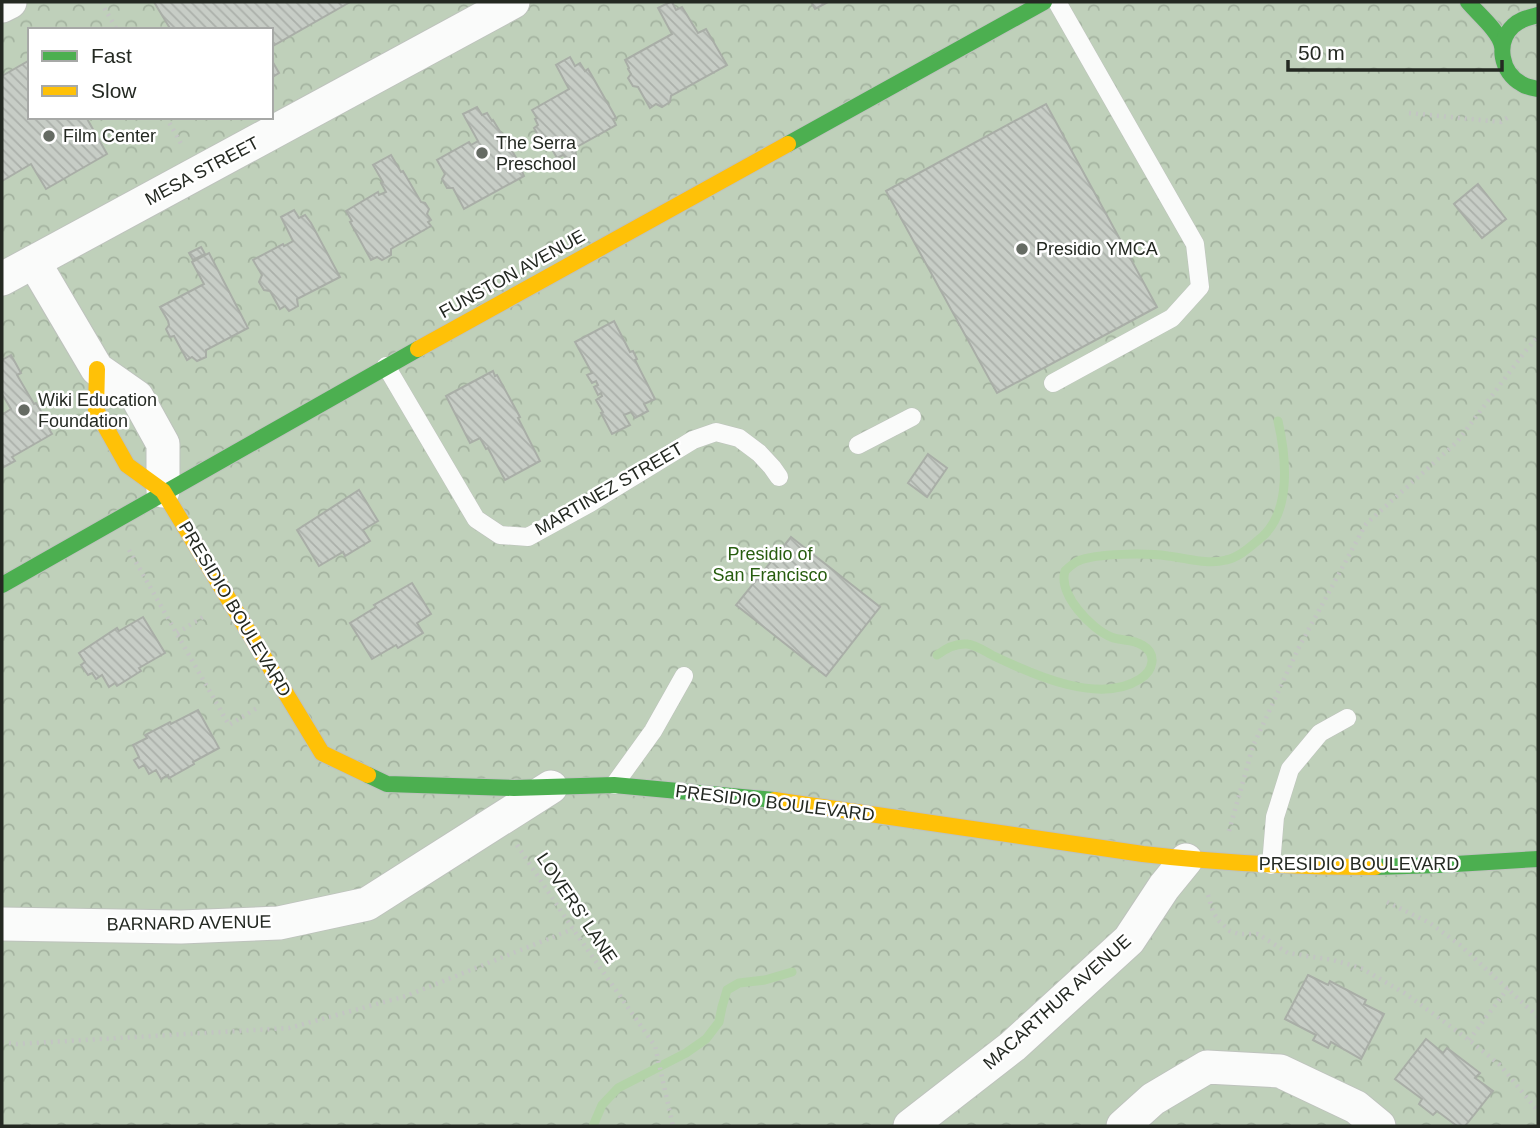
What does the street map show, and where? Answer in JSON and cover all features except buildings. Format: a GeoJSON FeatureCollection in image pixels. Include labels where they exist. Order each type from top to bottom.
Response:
{"type":"FeatureCollection","features":[{"type":"Feature","properties":{"kind":"street"},"geometry":{"type":"LineString","coordinates":[[2,6],[10,2]]}},
{"type":"Feature","properties":{"kind":"street","name":"MESA STREET"},"geometry":{"type":"LineString","coordinates":[[2,279],[513,2]]}},
{"type":"Feature","properties":{"kind":"street","name":"FUNSTON AVENUE"},"geometry":{"type":"LineString","coordinates":[[2,584],[386,366],[1044,2]]}},
{"type":"Feature","properties":{"kind":"street"},"geometry":{"type":"LineString","coordinates":[[1468,2],[1497,34],[1502,46]]}},
{"type":"Feature","properties":{"kind":"street"},"geometry":{"type":"LineString","coordinates":[[1507,6],[1518,12],[1535,15]]}},
{"type":"Feature","properties":{"kind":"street"},"geometry":{"type":"LineString","coordinates":[[1535,15],[1521,19],[1513,26],[1504,38],[1502,46],[1503,60],[1508,72],[1516,82],[1535,91]]}},
{"type":"Feature","properties":{"kind":"street"},"geometry":{"type":"LineString","coordinates":[[34,262],[97,369],[137,397],[163,444],[163,491]]}},
{"type":"Feature","properties":{"kind":"street","name":"PRESIDIO BOULEVARD"},"geometry":{"type":"LineString","coordinates":[[163,491],[322,753],[387,784],[514,788],[614,785],[755,797],[1186,860],[1338,867],[1472,864],[1538,859]]}},
{"type":"Feature","properties":{"kind":"street","name":"BARNARD AVENUE"},"geometry":{"type":"LineString","coordinates":[[2,924],[181,927],[279,923],[367,904],[551,787]]}},
{"type":"Feature","properties":{"kind":"street","name":"MACARTHUR AVENUE"},"geometry":{"type":"LineString","coordinates":[[910,1126],[1013,1046],[1129,940],[1164,887],[1186,860]]}},
{"type":"Feature","properties":{"kind":"street"},"geometry":{"type":"LineString","coordinates":[[1123,1126],[1153,1099],[1207,1067],[1280,1071],[1356,1107],[1379,1126]]}},
{"type":"Feature","properties":{"kind":"lane"},"geometry":{"type":"LineString","coordinates":[[1053,383],[1172,318],[1200,287],[1195,244],[1056,2]]}},
{"type":"Feature","properties":{"kind":"lane","name":"MARTINEZ STREET"},"geometry":{"type":"LineString","coordinates":[[386,366],[476,519],[500,535],[528,537],[590,503],[693,440],[716,432],[739,438],[759,453],[779,477]]}},
{"type":"Feature","properties":{"kind":"lane"},"geometry":{"type":"LineString","coordinates":[[858,445],[912,417]]}},
{"type":"Feature","properties":{"kind":"lane"},"geometry":{"type":"LineString","coordinates":[[614,785],[653,732],[684,676]]}},
{"type":"Feature","properties":{"kind":"lane"},"geometry":{"type":"LineString","coordinates":[[1271,865],[1275,817],[1290,769],[1320,733],[1347,718]]}},
{"type":"Feature","properties":{"kind":"path"},"geometry":{"type":"LineString","coordinates":[[101,2],[116,28]]}},
{"type":"Feature","properties":{"kind":"path"},"geometry":{"type":"LineString","coordinates":[[1409,113],[1501,122],[1511,115]]}},
{"type":"Feature","properties":{"kind":"path"},"geometry":{"type":"LineString","coordinates":[[1228,832],[1253,746],[1298,649],[1366,524],[1457,442],[1538,337]]}},
{"type":"Feature","properties":{"kind":"path"},"geometry":{"type":"LineString","coordinates":[[130,550],[229,725],[260,707]]}},
{"type":"Feature","properties":{"kind":"path"},"geometry":{"type":"LineString","coordinates":[[177,634],[207,615]]}},
{"type":"Feature","properties":{"kind":"path","name":"LOVERS' LANE"},"geometry":{"type":"LineString","coordinates":[[515,841],[655,1046],[673,1126]]}},
{"type":"Feature","properties":{"kind":"path"},"geometry":{"type":"LineString","coordinates":[[1207,894],[1213,912],[1230,931],[1258,934],[1288,953],[1333,960],[1361,968],[1406,994],[1500,1065],[1538,1111]]}},
{"type":"Feature","properties":{"kind":"path"},"geometry":{"type":"LineString","coordinates":[[1380,900],[1430,923],[1461,945],[1538,1017]]}},
{"type":"Feature","properties":{"kind":"path"},"geometry":{"type":"LineString","coordinates":[[2,1042],[16,1044],[289,1028],[405,996],[573,929]]}},
{"type":"Feature","properties":{"kind":"path"},"geometry":{"type":"LineString","coordinates":[[1469,1040],[1508,988]]}},
{"type":"Feature","properties":{"kind":"green space","name":"Presidio of San Francisco"},"geometry":{"type":"Polygon","coordinates":[[[2,2],[1538,2],[1538,1126],[2,1126],[2,2]]]}},
{"type":"Feature","properties":{"kind":"waterway"},"geometry":{"type":"LineString","coordinates":[[937,655],[955,645],[971,645],[1029,672],[1087,688],[1124,686],[1140,679],[1151,667],[1150,653],[1138,643],[1115,638],[1094,627],[1071,600],[1066,590],[1065,571],[1078,561],[1097,556],[1148,554],[1212,562],[1231,559],[1245,551],[1272,526],[1282,498],[1284,466],[1278,421]]}},
{"type":"Feature","properties":{"kind":"waterway"},"geometry":{"type":"LineString","coordinates":[[593,1126],[602,1105],[618,1088],[686,1053],[706,1039],[719,1022],[727,990],[739,983],[765,980],[792,972]]}},
{"type":"Feature","properties":{"kind":"traffic: fast"},"geometry":{"type":"LineString","coordinates":[[788,144],[1044,2]]}},
{"type":"Feature","properties":{"kind":"traffic: fast"},"geometry":{"type":"LineString","coordinates":[[1468,2],[1493,29],[1502,46]]}},
{"type":"Feature","properties":{"kind":"traffic: fast"},"geometry":{"type":"LineString","coordinates":[[1538,15],[1521,20],[1513,26],[1507,33],[1502,49],[1509,73],[1525,86],[1538,89]]}},
{"type":"Feature","properties":{"kind":"traffic: fast"},"geometry":{"type":"LineString","coordinates":[[2,585],[418,349]]}},
{"type":"Feature","properties":{"kind":"traffic: fast"},"geometry":{"type":"LineString","coordinates":[[368,775],[387,784],[514,788],[614,785],[774,800]]}},
{"type":"Feature","properties":{"kind":"traffic: fast"},"geometry":{"type":"LineString","coordinates":[[1375,867],[1538,859]]}},
{"type":"Feature","properties":{"kind":"traffic: slow"},"geometry":{"type":"LineString","coordinates":[[418,349],[788,144]]}},
{"type":"Feature","properties":{"kind":"traffic: slow"},"geometry":{"type":"LineString","coordinates":[[97,369],[96,410],[127,465],[163,491],[322,753],[368,775]]}},
{"type":"Feature","properties":{"kind":"traffic: slow"},"geometry":{"type":"LineString","coordinates":[[774,800],[1143,854],[1259,864],[1375,867]]}},
{"type":"Feature","properties":{"kind":"place","name":"Film Center"},"geometry":{"type":"Point","coordinates":[49,136]}},
{"type":"Feature","properties":{"kind":"place","name":"The Serra Preschool"},"geometry":{"type":"Point","coordinates":[482,153]}},
{"type":"Feature","properties":{"kind":"place","name":"Presidio YMCA"},"geometry":{"type":"Point","coordinates":[1022,249]}},
{"type":"Feature","properties":{"kind":"place","name":"Wiki Education Foundation"},"geometry":{"type":"Point","coordinates":[24,410]}}]}
